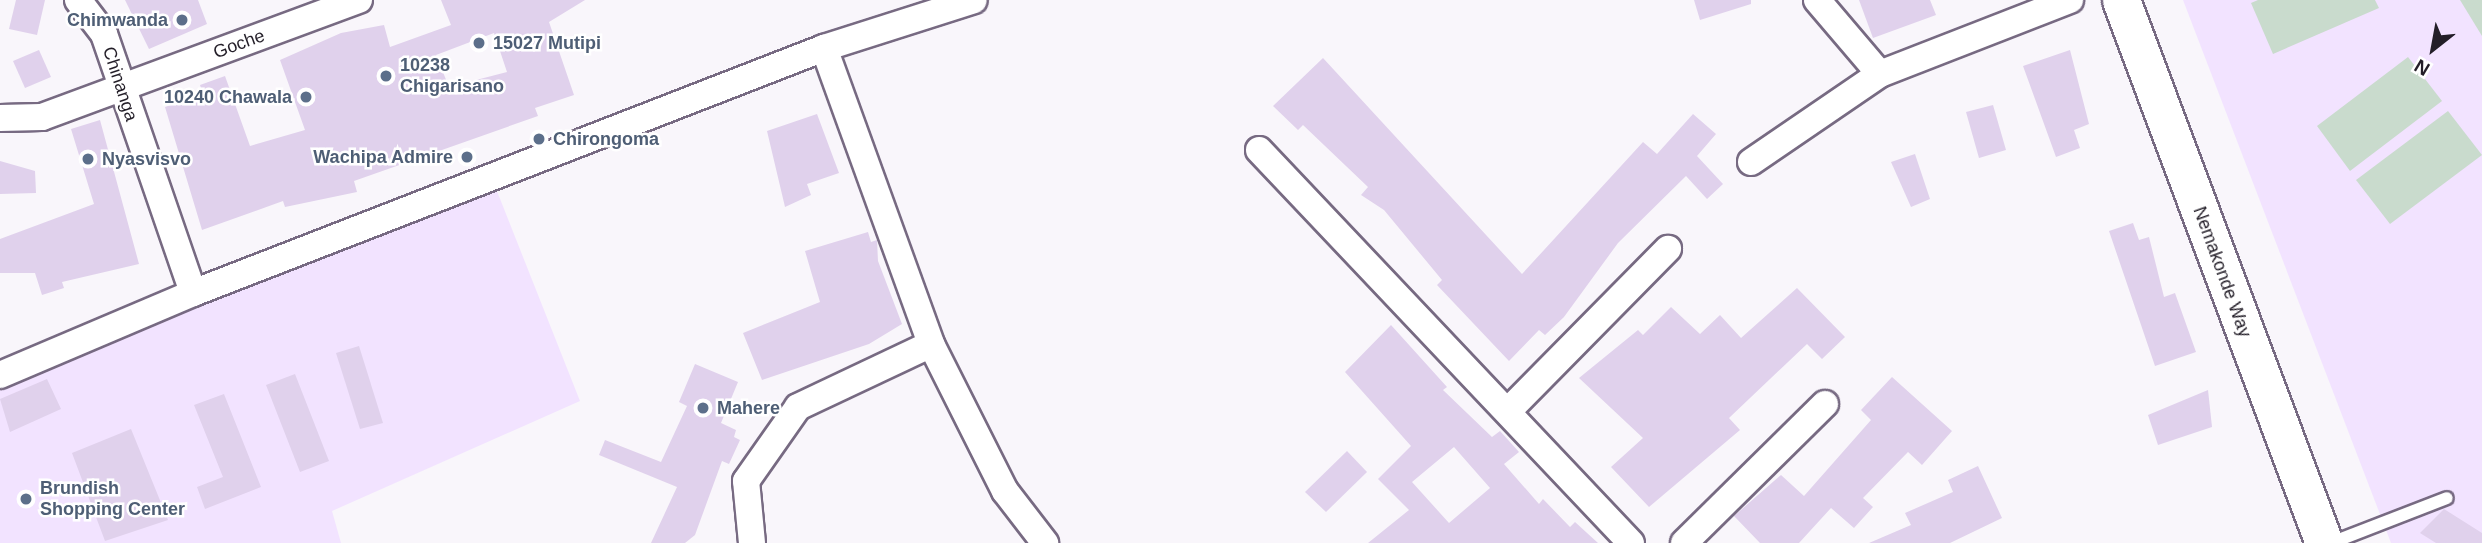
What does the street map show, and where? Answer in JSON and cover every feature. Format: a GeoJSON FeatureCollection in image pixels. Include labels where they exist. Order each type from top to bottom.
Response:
{"type":"FeatureCollection","features":[{"type":"Feature","properties":{"kind":"street","name":"Chinanga"},"geometry":{"type":"LineString","coordinates":[[78,0],[104,34],[120,88],[193,293]]}},
{"type":"Feature","properties":{"kind":"street","name":"Goche"},"geometry":{"type":"LineString","coordinates":[[0,118],[42,117],[359,0]]}},
{"type":"Feature","properties":{"kind":"street"},"geometry":{"type":"LineString","coordinates":[[0,375],[193,293],[824,48],[974,0]]}},
{"type":"Feature","properties":{"kind":"street"},"geometry":{"type":"LineString","coordinates":[[1817,0],[1880,74]]}},
{"type":"Feature","properties":{"kind":"street"},"geometry":{"type":"LineString","coordinates":[[1751,162],[1880,74],[2070,0]]}},
{"type":"Feature","properties":{"kind":"street","name":"Nemakonde Way"},"geometry":{"type":"LineString","coordinates":[[2121,0],[2324,543]]}},
{"type":"Feature","properties":{"kind":"street"},"geometry":{"type":"LineString","coordinates":[[824,48],[931,344],[1005,491],[1045,543]]}},
{"type":"Feature","properties":{"kind":"street"},"geometry":{"type":"LineString","coordinates":[[1259,150],[1446,355],[1508,411],[1631,543]]}},
{"type":"Feature","properties":{"kind":"street"},"geometry":{"type":"LineString","coordinates":[[1508,411],[1668,249]]}},
{"type":"Feature","properties":{"kind":"street"},"geometry":{"type":"LineString","coordinates":[[752,543],[746,481],[798,407],[931,344]]}},
{"type":"Feature","properties":{"kind":"street"},"geometry":{"type":"LineString","coordinates":[[1684,543],[1825,404]]}},
{"type":"Feature","properties":{"kind":"lane"},"geometry":{"type":"LineString","coordinates":[[2331,543],[2447,498]]}},
{"type":"Feature","properties":{"kind":"shaded area"},"geometry":{"type":"Polygon","coordinates":[[[2183,0],[2482,0],[2482,543],[2391,543],[2183,0]]]}},
{"type":"Feature","properties":{"kind":"shaded area"},"geometry":{"type":"Polygon","coordinates":[[[489,171],[580,401],[332,511],[341,543],[0,543],[0,359],[489,171]]]}},
{"type":"Feature","properties":{"kind":"green space"},"geometry":{"type":"Polygon","coordinates":[[[2258,0],[2375,0],[2379,8],[2273,54],[2251,3],[2258,0]]]}},
{"type":"Feature","properties":{"kind":"green space"},"geometry":{"type":"Polygon","coordinates":[[[2460,0],[2482,0],[2482,36],[2460,0]]]}},
{"type":"Feature","properties":{"kind":"green space"},"geometry":{"type":"Polygon","coordinates":[[[2408,57],[2442,101],[2350,171],[2317,126],[2408,57]]]}},
{"type":"Feature","properties":{"kind":"green space"},"geometry":{"type":"Polygon","coordinates":[[[2448,111],[2482,155],[2390,224],[2356,180],[2448,111]]]}},
{"type":"Feature","properties":{"kind":"building"},"geometry":{"type":"Polygon","coordinates":[[[16,0],[45,0],[37,35],[9,29],[16,0]]]}},
{"type":"Feature","properties":{"kind":"building"},"geometry":{"type":"Polygon","coordinates":[[[125,0],[198,0],[207,24],[149,49],[125,0]]]}},
{"type":"Feature","properties":{"kind":"building"},"geometry":{"type":"Polygon","coordinates":[[[441,0],[585,0],[549,22],[574,95],[535,108],[538,116],[354,181],[357,192],[285,207],[283,201],[202,230],[165,107],[203,94],[200,85],[225,76],[250,146],[305,130],[280,60],[341,33],[384,25],[390,47],[451,25],[441,0]],[[494,33],[436,55],[449,87],[507,72],[494,33]]]}},
{"type":"Feature","properties":{"kind":"building"},"geometry":{"type":"Polygon","coordinates":[[[1694,0],[1751,0],[1751,4],[1700,20],[1694,0]]]}},
{"type":"Feature","properties":{"kind":"building"},"geometry":{"type":"Polygon","coordinates":[[[1859,0],[1930,0],[1936,15],[1873,38],[1859,0]]]}},
{"type":"Feature","properties":{"kind":"building"},"geometry":{"type":"Polygon","coordinates":[[[39,50],[51,77],[25,88],[13,61],[39,50]]]}},
{"type":"Feature","properties":{"kind":"building"},"geometry":{"type":"Polygon","coordinates":[[[2070,50],[2089,124],[2074,130],[2080,148],[2056,157],[2023,66],[2070,50]]]}},
{"type":"Feature","properties":{"kind":"building"},"geometry":{"type":"Polygon","coordinates":[[[1323,58],[1522,274],[1643,142],[1657,154],[1693,114],[1716,134],[1697,156],[1723,184],[1707,199],[1686,176],[1618,243],[1564,317],[1545,335],[1539,330],[1509,361],[1437,285],[1442,280],[1384,210],[1361,195],[1368,187],[1303,125],[1298,130],[1273,106],[1323,58]]]}},
{"type":"Feature","properties":{"kind":"building"},"geometry":{"type":"Polygon","coordinates":[[[1993,105],[2006,150],[1979,158],[1966,112],[1993,105]]]}},
{"type":"Feature","properties":{"kind":"building"},"geometry":{"type":"Polygon","coordinates":[[[817,114],[839,173],[807,184],[811,195],[785,207],[767,131],[817,114]]]}},
{"type":"Feature","properties":{"kind":"building"},"geometry":{"type":"Polygon","coordinates":[[[100,120],[139,264],[62,282],[64,288],[42,295],[35,273],[0,273],[0,239],[94,204],[71,129],[100,120]]]}},
{"type":"Feature","properties":{"kind":"building"},"geometry":{"type":"Polygon","coordinates":[[[1915,154],[1930,199],[1911,207],[1891,162],[1915,154]]]}},
{"type":"Feature","properties":{"kind":"building"},"geometry":{"type":"Polygon","coordinates":[[[0,161],[35,171],[36,193],[0,194],[0,161]]]}},
{"type":"Feature","properties":{"kind":"building"},"geometry":{"type":"Polygon","coordinates":[[[2133,223],[2139,240],[2149,237],[2164,297],[2175,293],[2196,352],[2155,366],[2109,231],[2133,223]]]}},
{"type":"Feature","properties":{"kind":"building"},"geometry":{"type":"Polygon","coordinates":[[[868,232],[871,242],[877,240],[878,261],[902,324],[869,344],[762,380],[743,333],[820,302],[805,251],[868,232]]]}},
{"type":"Feature","properties":{"kind":"building"},"geometry":{"type":"Polygon","coordinates":[[[1797,288],[1845,337],[1822,359],[1807,344],[1729,418],[1740,430],[1649,507],[1611,467],[1643,438],[1579,378],[1638,330],[1643,335],[1671,307],[1700,334],[1720,315],[1741,338],[1797,288]]]}},
{"type":"Feature","properties":{"kind":"building"},"geometry":{"type":"Polygon","coordinates":[[[1391,325],[1447,387],[1443,390],[1492,437],[1500,431],[1519,452],[1504,464],[1539,504],[1543,499],[1570,527],[1575,522],[1598,543],[1368,543],[1409,510],[1378,479],[1411,446],[1345,372],[1391,325]],[[1454,447],[1412,482],[1449,523],[1490,488],[1454,447]]]}},
{"type":"Feature","properties":{"kind":"building"},"geometry":{"type":"Polygon","coordinates":[[[359,346],[383,423],[360,429],[336,353],[359,346]]]}},
{"type":"Feature","properties":{"kind":"building"},"geometry":{"type":"Polygon","coordinates":[[[695,364],[738,382],[721,423],[736,430],[734,437],[740,440],[729,464],[722,461],[695,535],[685,543],[651,543],[677,487],[599,455],[605,440],[661,462],[687,406],[679,402],[695,364]]]}},
{"type":"Feature","properties":{"kind":"building"},"geometry":{"type":"Polygon","coordinates":[[[295,374],[329,461],[300,472],[266,385],[295,374]]]}},
{"type":"Feature","properties":{"kind":"building"},"geometry":{"type":"Polygon","coordinates":[[[1892,377],[1952,431],[1922,465],[1908,452],[1863,498],[1873,507],[1854,528],[1831,508],[1799,543],[1760,543],[1734,516],[1781,475],[1804,496],[1871,420],[1861,410],[1892,377]]]}},
{"type":"Feature","properties":{"kind":"building"},"geometry":{"type":"Polygon","coordinates":[[[47,379],[61,409],[10,432],[0,399],[47,379]]]}},
{"type":"Feature","properties":{"kind":"building"},"geometry":{"type":"Polygon","coordinates":[[[2208,390],[2212,427],[2158,445],[2148,415],[2208,390]]]}},
{"type":"Feature","properties":{"kind":"building"},"geometry":{"type":"Polygon","coordinates":[[[224,394],[261,487],[205,509],[197,487],[223,477],[194,405],[224,394]]]}},
{"type":"Feature","properties":{"kind":"building"},"geometry":{"type":"Polygon","coordinates":[[[131,429],[168,520],[105,541],[72,453],[131,429]]]}},
{"type":"Feature","properties":{"kind":"building"},"geometry":{"type":"Polygon","coordinates":[[[1347,451],[1367,472],[1326,512],[1305,492],[1347,451]]]}},
{"type":"Feature","properties":{"kind":"building"},"geometry":{"type":"Polygon","coordinates":[[[1978,466],[2002,518],[1950,543],[1869,543],[1911,525],[1905,513],[1953,492],[1948,480],[1978,466]]]}},
{"type":"Feature","properties":{"kind":"building"},"geometry":{"type":"Polygon","coordinates":[[[2444,509],[2482,533],[2482,543],[2436,543],[2420,533],[2444,509]]]}},
{"type":"Feature","properties":{"kind":"place","name":"Chimwanda"},"geometry":{"type":"Point","coordinates":[182,20]}},
{"type":"Feature","properties":{"kind":"place","name":"15027 Mutipi"},"geometry":{"type":"Point","coordinates":[479,43]}},
{"type":"Feature","properties":{"kind":"place","name":"10238 Chigarisano"},"geometry":{"type":"Point","coordinates":[386,76]}},
{"type":"Feature","properties":{"kind":"place","name":"10240 Chawala"},"geometry":{"type":"Point","coordinates":[306,97]}},
{"type":"Feature","properties":{"kind":"place","name":"Chirongoma"},"geometry":{"type":"Point","coordinates":[539,139]}},
{"type":"Feature","properties":{"kind":"place","name":"Wachipa Admire"},"geometry":{"type":"Point","coordinates":[467,157]}},
{"type":"Feature","properties":{"kind":"place","name":"Nyasvisvo"},"geometry":{"type":"Point","coordinates":[88,159]}},
{"type":"Feature","properties":{"kind":"place","name":"Mahere"},"geometry":{"type":"Point","coordinates":[703,408]}},
{"type":"Feature","properties":{"kind":"place","name":"Brundish Shopping Center"},"geometry":{"type":"Point","coordinates":[26,499]}}]}
